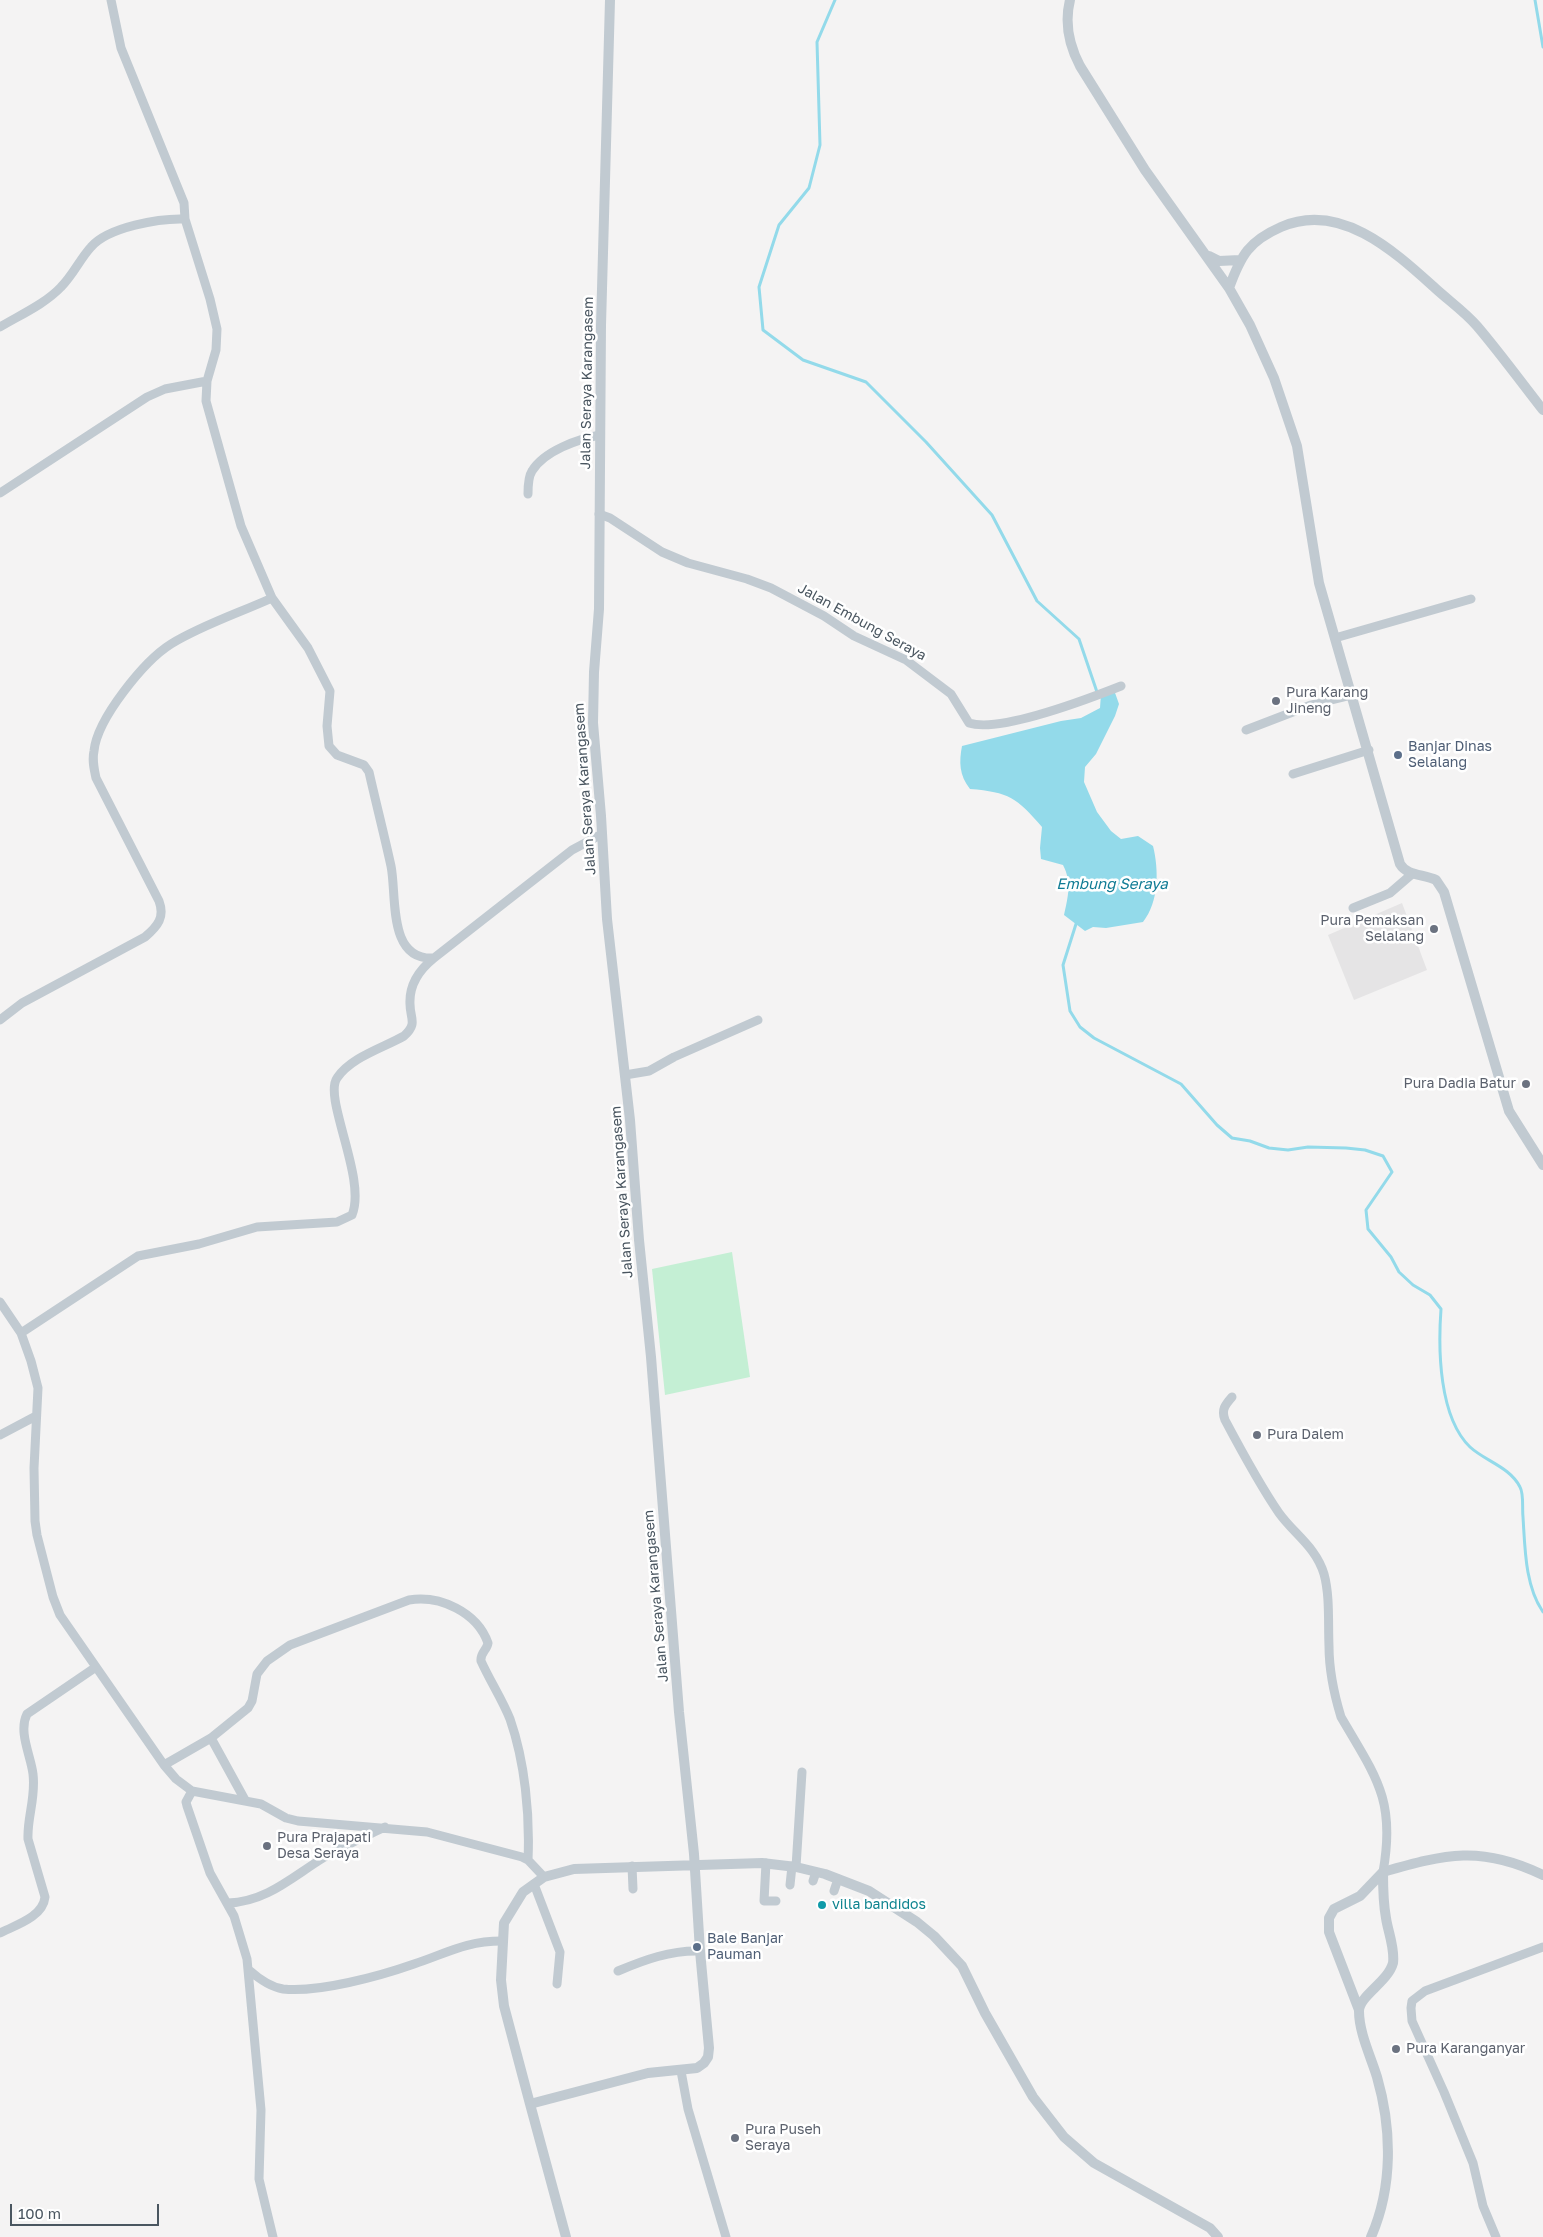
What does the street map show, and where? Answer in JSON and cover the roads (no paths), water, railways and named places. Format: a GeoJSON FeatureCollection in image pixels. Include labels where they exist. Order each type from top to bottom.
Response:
{"type":"FeatureCollection","features":[{"type":"Feature","properties":{"kind":"street"},"geometry":{"type":"LineString","coordinates":[[111,0],[121,48],[184,203],[185,219],[210,299],[217,329],[216,350],[205,392],[209,416],[241,526],[272,598],[308,648],[330,691],[327,726],[329,746],[337,755],[364,765],[369,772],[391,867],[396,923],[401,936],[416,955],[424,959],[434,958]]}},
{"type":"Feature","properties":{"kind":"street","name":"Jalan Seraya Karangasem"},"geometry":{"type":"LineString","coordinates":[[530,2104],[648,2073],[697,2068],[708,2057],[695,1864],[679,1712],[651,1357],[646,1321],[625,1075],[608,919],[593,723],[594,672],[599,609],[601,316],[610,0]]}},
{"type":"Feature","properties":{"kind":"street"},"geometry":{"type":"LineString","coordinates":[[1070,0],[1068,33],[1071,49],[1080,66],[1145,170],[1229,288],[1254,334],[1274,378],[1291,424],[1301,464],[1319,583],[1369,750],[1400,864],[1412,874],[1436,880],[1444,892],[1509,1111],[1543,1165]]}},
{"type":"Feature","properties":{"kind":"street"},"geometry":{"type":"LineString","coordinates":[[0,327],[61,288],[92,245],[100,238],[135,226],[172,219],[185,219]]}},
{"type":"Feature","properties":{"kind":"street"},"geometry":{"type":"LineString","coordinates":[[1229,288],[1240,260],[1253,242],[1278,228],[1300,222],[1326,220],[1347,226],[1366,234],[1402,258],[1476,325],[1543,410]]}},
{"type":"Feature","properties":{"kind":"street"},"geometry":{"type":"LineString","coordinates":[[1208,256],[1219,261],[1240,260]]}},
{"type":"Feature","properties":{"kind":"street"},"geometry":{"type":"LineString","coordinates":[[0,493],[147,397],[165,389],[207,381]]}},
{"type":"Feature","properties":{"kind":"street"},"geometry":{"type":"LineString","coordinates":[[528,494],[531,472],[544,459],[575,441],[600,435]]}},
{"type":"Feature","properties":{"kind":"street","name":"Jalan Embung Seraya"},"geometry":{"type":"LineString","coordinates":[[599,514],[610,518],[662,552],[688,563],[747,579],[771,588],[824,616],[854,636],[906,660],[951,694],[969,723],[979,726],[999,724],[1043,713],[1121,686]]}},
{"type":"Feature","properties":{"kind":"street"},"geometry":{"type":"LineString","coordinates":[[0,1020],[22,1003],[145,937],[156,928],[162,916],[159,901],[96,778],[93,766],[97,738],[110,711],[146,666],[164,649],[189,635],[272,598]]}},
{"type":"Feature","properties":{"kind":"street"},"geometry":{"type":"LineString","coordinates":[[1335,638],[1471,600]]}},
{"type":"Feature","properties":{"kind":"street"},"geometry":{"type":"LineString","coordinates":[[1246,730],[1311,705],[1352,695]]}},
{"type":"Feature","properties":{"kind":"street"},"geometry":{"type":"LineString","coordinates":[[1293,774],[1369,750]]}},
{"type":"Feature","properties":{"kind":"street"},"geometry":{"type":"LineString","coordinates":[[21,1333],[138,1256],[199,1244],[257,1227],[337,1222],[352,1216],[356,1202],[356,1190],[346,1139],[336,1105],[334,1086],[336,1079],[353,1063],[409,1032],[413,1024],[410,1002],[414,980],[418,972],[572,850],[602,834]]}},
{"type":"Feature","properties":{"kind":"street"},"geometry":{"type":"LineString","coordinates":[[1353,908],[1390,893],[1412,874]]}},
{"type":"Feature","properties":{"kind":"street"},"geometry":{"type":"LineString","coordinates":[[625,1075],[649,1070],[674,1056],[758,1020]]}},
{"type":"Feature","properties":{"kind":"street"},"geometry":{"type":"LineString","coordinates":[[0,1302],[21,1333],[38,1388],[35,1509],[38,1543],[56,1606],[96,1667],[164,1765],[176,1779],[192,1791],[245,1800],[268,1807],[286,1818],[427,1832],[528,1860],[544,1877]]}},
{"type":"Feature","properties":{"kind":"street"},"geometry":{"type":"LineString","coordinates":[[1232,1397],[1224,1406],[1222,1413],[1225,1420],[1264,1491],[1280,1515],[1309,1546],[1320,1563],[1328,1600],[1329,1649],[1338,1707],[1341,1717],[1377,1779],[1385,1804],[1386,1844],[1383,1898],[1393,1962],[1387,1976],[1361,2003],[1359,2010]]}},
{"type":"Feature","properties":{"kind":"street"},"geometry":{"type":"LineString","coordinates":[[0,1435],[36,1416]]}},
{"type":"Feature","properties":{"kind":"street"},"geometry":{"type":"LineString","coordinates":[[164,1765],[211,1738],[248,1708],[252,1701],[257,1674],[267,1661],[290,1645],[409,1600],[417,1599],[454,1607],[475,1622],[488,1643],[481,1655],[481,1661],[502,1701],[514,1733],[526,1801],[528,1860]]}},
{"type":"Feature","properties":{"kind":"street"},"geometry":{"type":"LineString","coordinates":[[0,1933],[35,1914],[44,1905],[45,1898],[28,1839],[34,1786],[24,1732],[24,1719],[27,1714],[96,1667]]}},
{"type":"Feature","properties":{"kind":"street"},"geometry":{"type":"LineString","coordinates":[[211,1738],[245,1800]]}},
{"type":"Feature","properties":{"kind":"street"},"geometry":{"type":"LineString","coordinates":[[790,1885],[794,1866],[802,1772]]}},
{"type":"Feature","properties":{"kind":"street"},"geometry":{"type":"LineString","coordinates":[[192,1791],[186,1802],[187,1806],[210,1873],[228,1903],[239,1931],[249,1970],[261,2110],[258,2179],[273,2237]]}},
{"type":"Feature","properties":{"kind":"street"},"geometry":{"type":"LineString","coordinates":[[228,1903],[238,1903],[273,1891],[332,1853],[385,1827]]}},
{"type":"Feature","properties":{"kind":"street"},"geometry":{"type":"LineString","coordinates":[[1371,2237],[1383,2208],[1387,2168],[1387,2129],[1384,2101],[1361,2026],[1359,2010],[1329,1932],[1329,1918],[1334,1909],[1360,1896],[1383,1872],[1443,1856],[1482,1855],[1508,1861],[1543,1875]]}},
{"type":"Feature","properties":{"kind":"street"},"geometry":{"type":"LineString","coordinates":[[766,1863],[764,1901],[776,1901]]}},
{"type":"Feature","properties":{"kind":"street"},"geometry":{"type":"LineString","coordinates":[[566,2237],[501,1992],[504,1923],[523,1892],[544,1877],[574,1869],[766,1863],[794,1866],[814,1876],[838,1879],[869,1891],[917,1922],[957,1959],[972,1984],[985,2013],[1033,2097],[1052,2123],[1079,2151],[1094,2163],[1210,2228],[1218,2237]]}},
{"type":"Feature","properties":{"kind":"street"},"geometry":{"type":"LineString","coordinates":[[632,1866],[633,1889]]}},
{"type":"Feature","properties":{"kind":"street"},"geometry":{"type":"LineString","coordinates":[[834,1891],[838,1879]]}},
{"type":"Feature","properties":{"kind":"street"},"geometry":{"type":"LineString","coordinates":[[534,1884],[560,1952],[557,1984]]}},
{"type":"Feature","properties":{"kind":"street"},"geometry":{"type":"LineString","coordinates":[[249,1970],[274,1986],[283,1989],[332,1985],[389,1972],[461,1946],[487,1941],[502,1941]]}},
{"type":"Feature","properties":{"kind":"street"},"geometry":{"type":"LineString","coordinates":[[1496,2237],[1483,2206],[1473,2163],[1412,2021],[1410,2008],[1412,2001],[1425,1991],[1543,1948]]}},
{"type":"Feature","properties":{"kind":"street"},"geometry":{"type":"LineString","coordinates":[[618,1971],[639,1962],[672,1953],[700,1951]]}},
{"type":"Feature","properties":{"kind":"street"},"geometry":{"type":"LineString","coordinates":[[681,2071],[688,2109],[726,2237]]}},
{"type":"Feature","properties":{"kind":"water","name":"Embung Seraya"},"geometry":{"type":"Polygon","coordinates":[[[1114,690],[1119,704],[1096,754],[1085,767],[1084,782],[1097,812],[1111,831],[1121,839],[1138,836],[1153,846],[1157,875],[1155,895],[1143,922],[1106,928],[1093,927],[1085,931],[1064,915],[1068,896],[1068,877],[1063,865],[1041,859],[1042,827],[1026,809],[1011,798],[994,792],[970,789],[962,773],[960,763],[961,752],[962,746],[1061,721],[1081,718],[1100,708],[1101,694],[1114,690]]]}},
{"type":"Feature","properties":{"kind":"waterway"},"geometry":{"type":"LineString","coordinates":[[835,0],[817,42],[820,145],[809,188],[779,225],[759,287],[763,330],[803,360],[866,382],[926,442],[992,515],[1037,601],[1079,639],[1098,695]]}},
{"type":"Feature","properties":{"kind":"waterway"},"geometry":{"type":"LineString","coordinates":[[1535,0],[1543,47]]}},
{"type":"Feature","properties":{"kind":"waterway"},"geometry":{"type":"LineString","coordinates":[[1076,924],[1063,965],[1070,1011],[1080,1027],[1094,1038],[1181,1084],[1217,1125],[1232,1138],[1250,1141],[1269,1148],[1288,1150],[1308,1147],[1346,1148],[1365,1150],[1383,1156],[1392,1172],[1366,1210],[1368,1229],[1391,1257],[1399,1272],[1413,1285],[1430,1295],[1441,1309],[1441,1363],[1446,1401],[1452,1419],[1470,1447],[1504,1469],[1516,1480],[1520,1487],[1529,1579],[1537,1602],[1543,1612]]}},
{"type":"Feature","properties":{"kind":"place","name":"Pura Karang Jineng"},"geometry":{"type":"Point","coordinates":[1276,701]}},
{"type":"Feature","properties":{"kind":"place","name":"Banjar Dinas Selalang"},"geometry":{"type":"Point","coordinates":[1398,755]}},
{"type":"Feature","properties":{"kind":"place","name":"Pura Pemaksan Selalang"},"geometry":{"type":"Point","coordinates":[1434,929]}},
{"type":"Feature","properties":{"kind":"place","name":"Pura Dadia Batur"},"geometry":{"type":"Point","coordinates":[1526,1084]}},
{"type":"Feature","properties":{"kind":"place","name":"Pura Dalem"},"geometry":{"type":"Point","coordinates":[1257,1435]}},
{"type":"Feature","properties":{"kind":"place","name":"Pura Prajapati Desa Seraya"},"geometry":{"type":"Point","coordinates":[267,1846]}},
{"type":"Feature","properties":{"kind":"place","name":"villa bandidos"},"geometry":{"type":"Point","coordinates":[822,1905]}},
{"type":"Feature","properties":{"kind":"place","name":"Bale Banjar Pauman"},"geometry":{"type":"Point","coordinates":[697,1947]}},
{"type":"Feature","properties":{"kind":"place","name":"Pura Karanganyar"},"geometry":{"type":"Point","coordinates":[1396,2049]}},
{"type":"Feature","properties":{"kind":"place","name":"Pura Puseh Seraya"},"geometry":{"type":"Point","coordinates":[735,2138]}}]}
